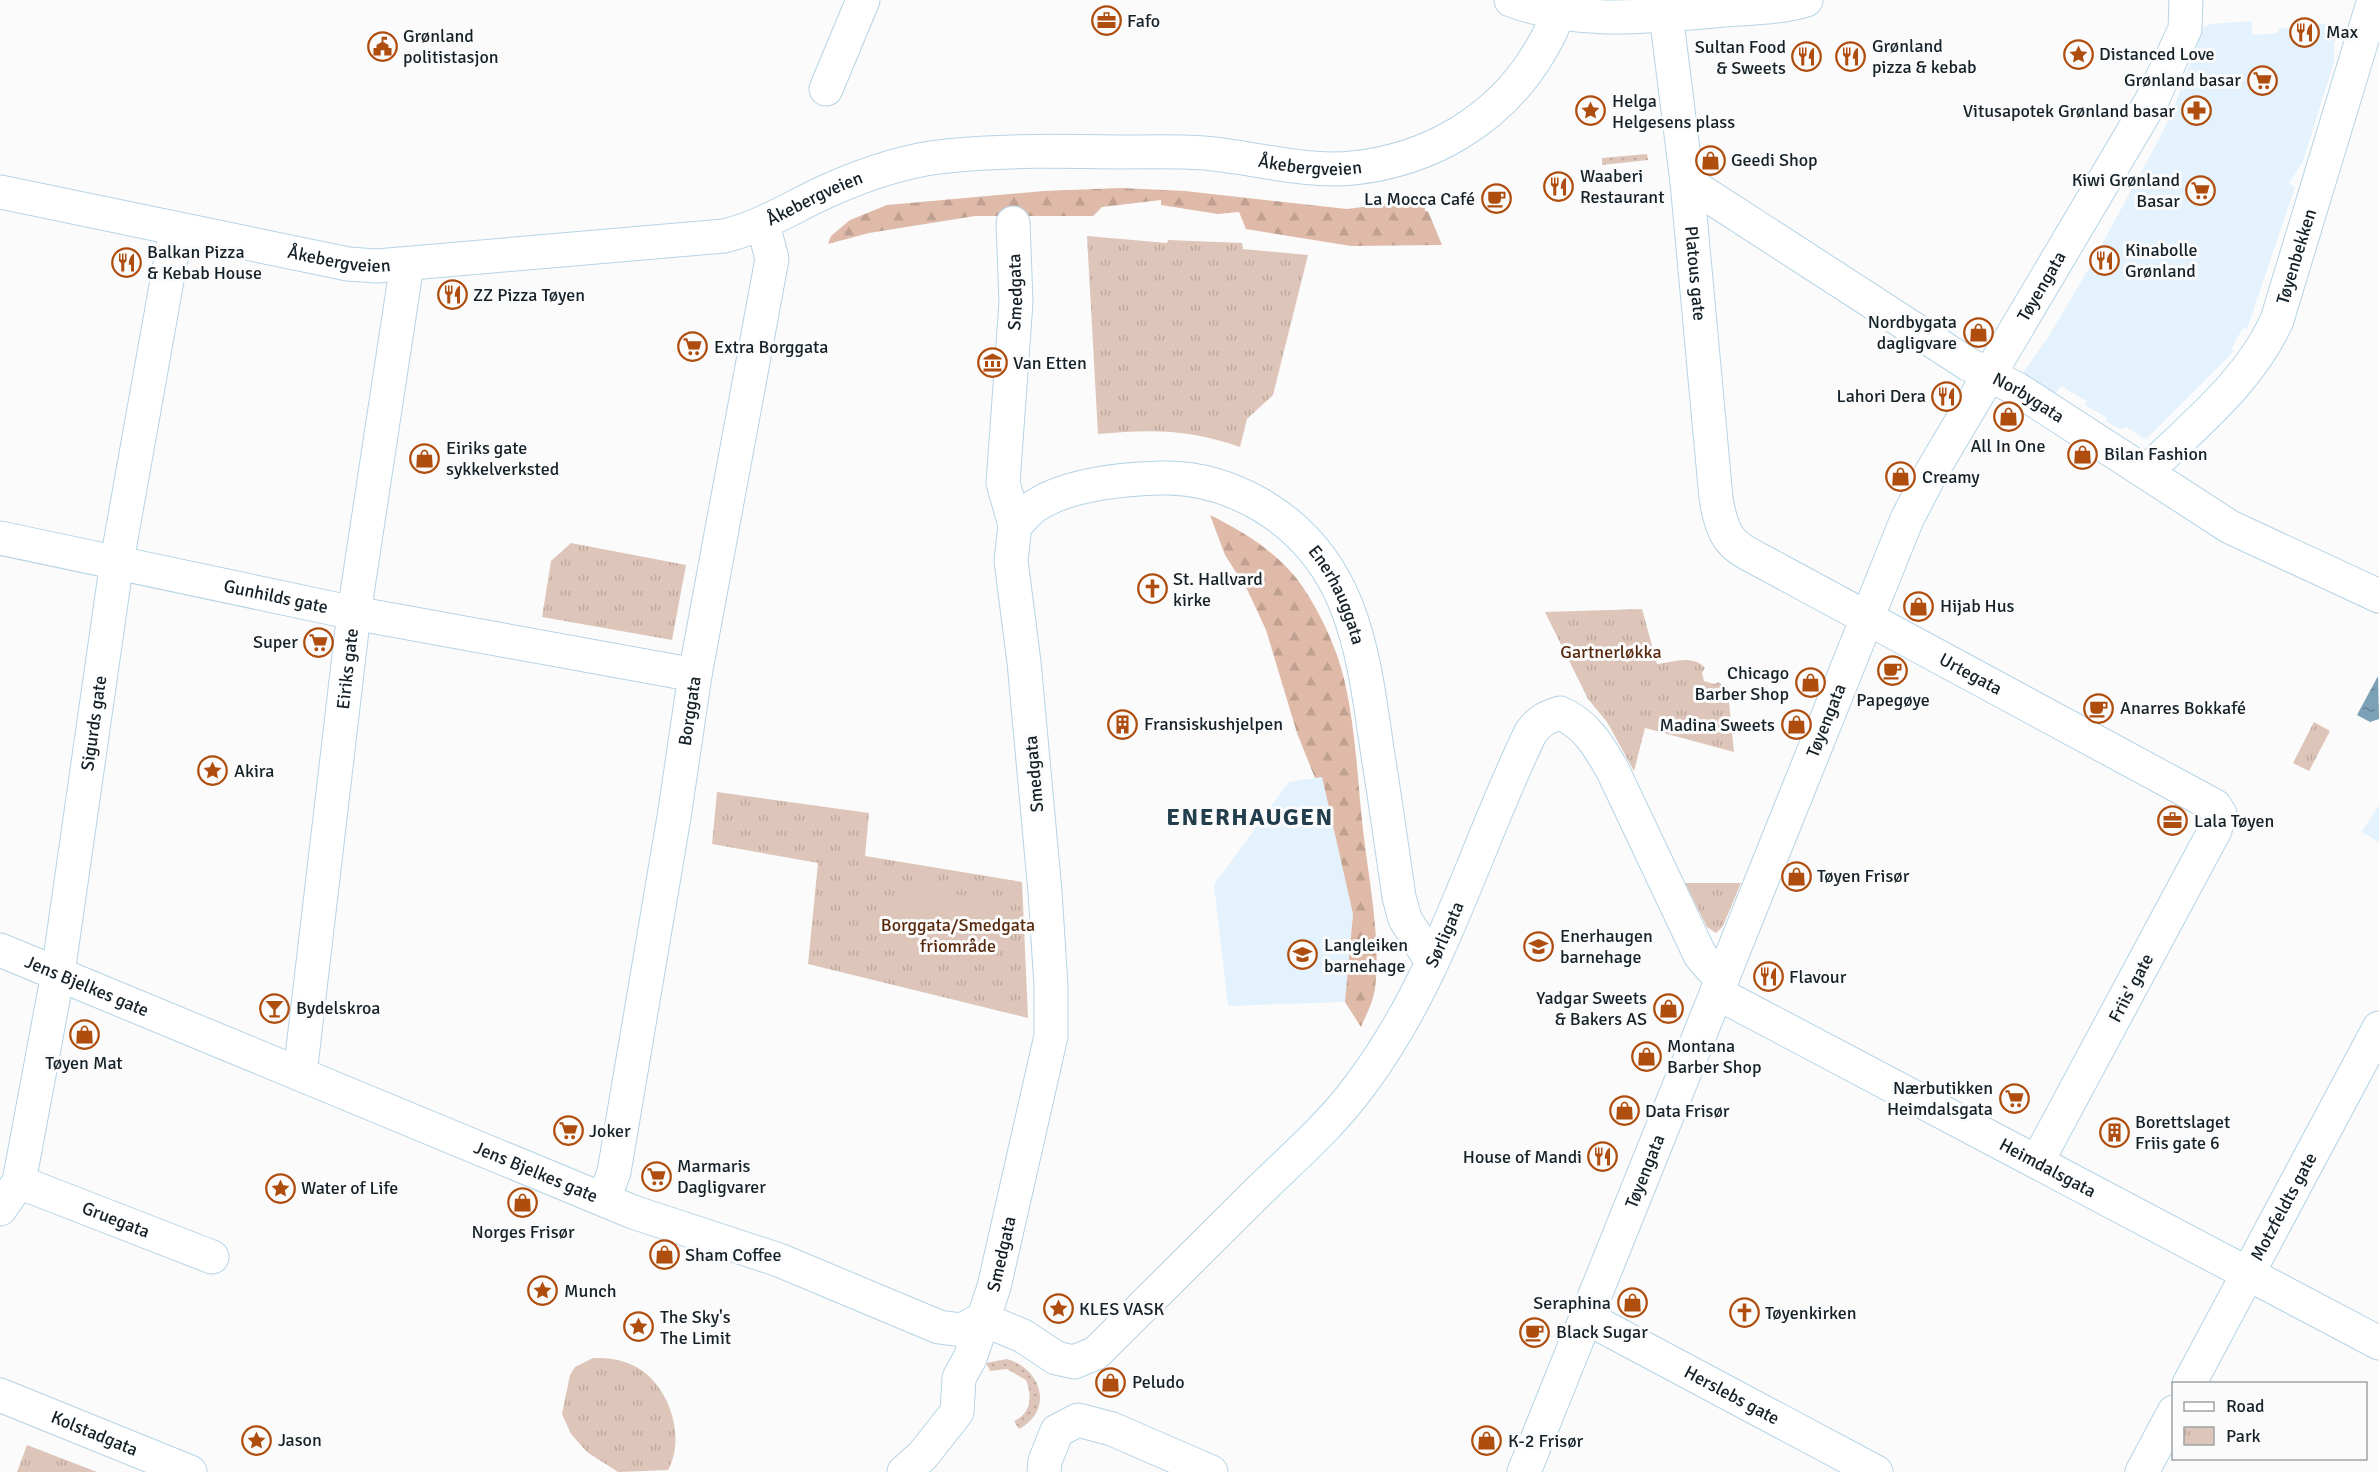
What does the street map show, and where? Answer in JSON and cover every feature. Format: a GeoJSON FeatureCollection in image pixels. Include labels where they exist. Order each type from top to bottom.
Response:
{"type":"FeatureCollection","features":[{"type":"Feature","properties":{"kind":"street"},"geometry":{"type":"LineString","coordinates":[[826,89],[863,0]]}},
{"type":"Feature","properties":{"kind":"street"},"geometry":{"type":"LineString","coordinates":[[1511,0],[1605,17],[1777,6],[1806,0]]}},
{"type":"Feature","properties":{"kind":"street","name":"Tøyengata"},"geometry":{"type":"LineString","coordinates":[[1524,1472],[1915,503],[2158,89],[2185,29],[2187,0]]}},
{"type":"Feature","properties":{"kind":"street","name":"Tøyenbekken"},"geometry":{"type":"LineString","coordinates":[[2147,471],[2238,381],[2267,342],[2277,320],[2374,0]]}},
{"type":"Feature","properties":{"kind":"street","name":"Åkebergveien"},"geometry":{"type":"LineString","coordinates":[[0,192],[348,264],[407,264],[706,239],[742,232],[764,224],[827,191],[876,172],[914,161],[948,156],[1059,151],[1204,153],[1298,167],[1350,169],[1406,158],[1461,131],[1490,112],[1516,89],[1545,43],[1558,7]]}},
{"type":"Feature","properties":{"kind":"street","name":"Platous gate"},"geometry":{"type":"LineString","coordinates":[[1666,14],[1687,182],[1716,498],[1723,532]]}},
{"type":"Feature","properties":{"kind":"street","name":"Norbygata"},"geometry":{"type":"LineString","coordinates":[[1687,182],[1989,377],[2017,389],[2147,471],[2230,527],[2379,596]]}},
{"type":"Feature","properties":{"kind":"street","name":"Borggata"},"geometry":{"type":"LineString","coordinates":[[604,1199],[614,1172],[674,817],[695,675],[772,259],[764,224]]}},
{"type":"Feature","properties":{"kind":"street","name":"Smedgata"},"geometry":{"type":"LineString","coordinates":[[982,1319],[1000,1264],[1047,1057],[1052,1014],[1045,892],[1024,662],[1011,561],[1015,525],[1003,483],[1016,302],[1013,224]]}},
{"type":"Feature","properties":{"kind":"street","name":"Sigurds gate"},"geometry":{"type":"LineString","coordinates":[[0,1209],[19,1182],[58,973],[117,561],[176,230]]}},
{"type":"Feature","properties":{"kind":"street","name":"Eiriks gate"},"geometry":{"type":"LineString","coordinates":[[300,1074],[354,613],[407,264]]}},
{"type":"Feature","properties":{"kind":"street","name":"Enerhauggata"},"geometry":{"type":"LineString","coordinates":[[1015,525],[1036,506],[1086,487],[1117,480],[1182,477],[1214,483],[1244,495],[1275,513],[1303,537],[1322,561],[1340,591],[1364,654],[1399,897],[1405,919],[1432,962]]}},
{"type":"Feature","properties":{"kind":"street","name":"Urtegata"},"geometry":{"type":"LineString","coordinates":[[1723,532],[1735,545],[2215,806],[2220,814]]}},
{"type":"Feature","properties":{"kind":"street","name":"Gunhilds gate"},"geometry":{"type":"LineString","coordinates":[[0,538],[354,613],[695,675]]}},
{"type":"Feature","properties":{"kind":"street","name":"Sørligata"},"geometry":{"type":"LineString","coordinates":[[982,1319],[1023,1336],[1056,1358],[1074,1362],[1096,1353],[1336,1113],[1361,1085],[1386,1046],[1432,962],[1470,879],[1531,732],[1538,723],[1560,713],[1580,722],[1612,769],[1700,955],[1713,969],[1720,984]]}},
{"type":"Feature","properties":{"kind":"street","name":"Friis' gate"},"geometry":{"type":"LineString","coordinates":[[2038,1160],[2215,830],[2220,814]]}},
{"type":"Feature","properties":{"kind":"street","name":"Jens Bjelkes gate"},"geometry":{"type":"LineString","coordinates":[[0,950],[633,1212],[779,1260],[939,1327],[962,1330],[982,1319]]}},
{"type":"Feature","properties":{"kind":"street","name":"Heimdalsgata"},"geometry":{"type":"LineString","coordinates":[[1720,984],[2247,1274],[2379,1342]]}},
{"type":"Feature","properties":{"kind":"street","name":"Motzfeldts gate"},"geometry":{"type":"LineString","coordinates":[[2189,1382],[2379,1028]]}},
{"type":"Feature","properties":{"kind":"street","name":"Gruegata"},"geometry":{"type":"LineString","coordinates":[[19,1182],[212,1257]]}},
{"type":"Feature","properties":{"kind":"street","name":"Herslebs gate"},"geometry":{"type":"LineString","coordinates":[[1587,1318],[1876,1472]]}},
{"type":"Feature","properties":{"kind":"street"},"geometry":{"type":"LineString","coordinates":[[904,1472],[923,1455],[957,1412],[959,1378],[970,1358],[982,1319]]}},
{"type":"Feature","properties":{"kind":"street","name":"Kolstadgata"},"geometry":{"type":"LineString","coordinates":[[0,1395],[190,1472]]}},
{"type":"Feature","properties":{"kind":"street"},"geometry":{"type":"LineString","coordinates":[[2142,1472],[2172,1416]]}},
{"type":"Feature","properties":{"kind":"street"},"geometry":{"type":"LineString","coordinates":[[1044,1472],[1045,1461],[1057,1431],[1078,1420],[1112,1429],[1211,1472]]}},
{"type":"Feature","properties":{"kind":"shaded area"},"geometry":{"type":"Polygon","coordinates":[[[2251,21],[2253,35],[2278,33],[2278,29],[2296,27],[2300,22],[2306,21],[2310,25],[2330,23],[2331,32],[2335,35],[2334,62],[2303,161],[2289,183],[2295,187],[2247,329],[2243,328],[2231,349],[2234,351],[2146,439],[2126,427],[2120,429],[2107,422],[2106,417],[2085,405],[2087,401],[2061,386],[2054,395],[2023,373],[2049,336],[2089,268],[2158,141],[2173,110],[2203,28],[2210,24],[2251,21]]]}},
{"type":"Feature","properties":{"kind":"shaded area"},"geometry":{"type":"Polygon","coordinates":[[[1322,777],[1353,914],[1345,1002],[1228,1006],[1214,885],[1289,782],[1322,777]]]}},
{"type":"Feature","properties":{"kind":"shaded area"},"geometry":{"type":"Polygon","coordinates":[[[2379,805],[2379,842],[2362,832],[2379,805]]]}},
{"type":"Feature","properties":{"kind":"green space"},"geometry":{"type":"Polygon","coordinates":[[[1647,154],[1648,160],[1602,165],[1602,158],[1647,154]]]}},
{"type":"Feature","properties":{"kind":"green space"},"geometry":{"type":"Polygon","coordinates":[[[1121,188],[1185,191],[1347,209],[1424,199],[1425,211],[1428,211],[1442,245],[1351,246],[1246,229],[1239,212],[1218,214],[1161,205],[1161,200],[1102,207],[1093,216],[975,216],[869,233],[828,244],[831,236],[850,220],[887,205],[1044,191],[1121,188]]]}},
{"type":"Feature","properties":{"kind":"green space"},"geometry":{"type":"Polygon","coordinates":[[[1087,236],[1167,243],[1168,240],[1242,243],[1243,249],[1308,255],[1273,395],[1247,419],[1240,447],[1204,437],[1170,432],[1136,431],[1098,434],[1087,236]]]}},
{"type":"Feature","properties":{"kind":"green space"},"geometry":{"type":"Polygon","coordinates":[[[1210,515],[1257,542],[1297,579],[1325,626],[1343,675],[1355,742],[1363,830],[1374,910],[1375,989],[1361,1027],[1345,1002],[1353,914],[1322,777],[1315,778],[1297,733],[1266,630],[1248,591],[1225,555],[1210,515]]]}},
{"type":"Feature","properties":{"kind":"green space"},"geometry":{"type":"Polygon","coordinates":[[[571,543],[686,565],[672,640],[542,617],[551,561],[571,543]]]}},
{"type":"Feature","properties":{"kind":"green space","name":"Gartnerløkka"},"geometry":{"type":"Polygon","coordinates":[[[1642,609],[1657,664],[1682,660],[1695,661],[1705,668],[1702,673],[1704,681],[1714,684],[1719,682],[1728,692],[1734,752],[1645,728],[1634,771],[1607,722],[1588,699],[1545,612],[1642,609]]]}},
{"type":"Feature","properties":{"kind":"green space"},"geometry":{"type":"Polygon","coordinates":[[[2314,722],[2330,731],[2309,771],[2293,763],[2314,722]]]}},
{"type":"Feature","properties":{"kind":"green space","name":"Borggata/Smedgata friområde"},"geometry":{"type":"Polygon","coordinates":[[[717,792],[869,813],[865,856],[1022,882],[1028,1018],[808,964],[818,863],[712,844],[717,792]]]}},
{"type":"Feature","properties":{"kind":"green space"},"geometry":{"type":"Polygon","coordinates":[[[1685,883],[1741,883],[1723,926],[1716,933],[1707,927],[1685,883]]]}},
{"type":"Feature","properties":{"kind":"green space"},"geometry":{"type":"Polygon","coordinates":[[[899,886],[994,900],[987,956],[889,940],[899,886]]]}},
{"type":"Feature","properties":{"kind":"green space"},"geometry":{"type":"Polygon","coordinates":[[[593,1358],[605,1358],[632,1365],[659,1387],[672,1414],[675,1429],[673,1457],[668,1470],[618,1472],[587,1452],[571,1434],[562,1414],[570,1375],[575,1367],[593,1358]]]}},
{"type":"Feature","properties":{"kind":"green space"},"geometry":{"type":"Polygon","coordinates":[[[1007,1359],[1029,1371],[1039,1391],[1040,1401],[1037,1411],[1030,1421],[1019,1429],[1014,1421],[1020,1418],[1027,1409],[1030,1398],[1026,1380],[1007,1369],[990,1371],[986,1363],[1007,1359]]]}},
{"type":"Feature","properties":{"kind":"green space"},"geometry":{"type":"Polygon","coordinates":[[[27,1445],[97,1472],[17,1472],[27,1445]]]}},
{"type":"Feature","properties":{"kind":"water"},"geometry":{"type":"Polygon","coordinates":[[[2378,676],[2379,719],[2370,722],[2357,715],[2378,676]]]}},
{"type":"Feature","properties":{"kind":"place","name":"Fafo"},"geometry":{"type":"Point","coordinates":[1106,21]}},
{"type":"Feature","properties":{"kind":"place","name":"Max"},"geometry":{"type":"Point","coordinates":[2305,32]}},
{"type":"Feature","properties":{"kind":"place","name":"Grønland politistasjon"},"geometry":{"type":"Point","coordinates":[382,46]}},
{"type":"Feature","properties":{"kind":"place","name":"Distanced Love"},"geometry":{"type":"Point","coordinates":[2078,54]}},
{"type":"Feature","properties":{"kind":"place","name":"Grønland pizza & kebab"},"geometry":{"type":"Point","coordinates":[1851,56]}},
{"type":"Feature","properties":{"kind":"place","name":"Sultan Food & Sweets"},"geometry":{"type":"Point","coordinates":[1807,57]}},
{"type":"Feature","properties":{"kind":"place","name":"Grønland basar"},"geometry":{"type":"Point","coordinates":[2262,80]}},
{"type":"Feature","properties":{"kind":"place","name":"Helga Helgesens plass"},"geometry":{"type":"Point","coordinates":[1591,111]}},
{"type":"Feature","properties":{"kind":"place","name":"Vitusapotek Grønland basar"},"geometry":{"type":"Point","coordinates":[2196,111]}},
{"type":"Feature","properties":{"kind":"place","name":"Geedi Shop"},"geometry":{"type":"Point","coordinates":[1710,160]}},
{"type":"Feature","properties":{"kind":"place","name":"Waaberi Restaurant"},"geometry":{"type":"Point","coordinates":[1559,186]}},
{"type":"Feature","properties":{"kind":"place","name":"Kiwi Grønland Basar"},"geometry":{"type":"Point","coordinates":[2201,190]}},
{"type":"Feature","properties":{"kind":"place","name":"La Mocca Café"},"geometry":{"type":"Point","coordinates":[1496,199]}},
{"type":"Feature","properties":{"kind":"place","name":"Kinabolle Grønland"},"geometry":{"type":"Point","coordinates":[2104,260]}},
{"type":"Feature","properties":{"kind":"place","name":"Balkan Pizza & Kebab House"},"geometry":{"type":"Point","coordinates":[126,262]}},
{"type":"Feature","properties":{"kind":"place","name":"ZZ Pizza Tøyen"},"geometry":{"type":"Point","coordinates":[452,295]}},
{"type":"Feature","properties":{"kind":"place","name":"Nordbygata dagligvare"},"geometry":{"type":"Point","coordinates":[1978,332]}},
{"type":"Feature","properties":{"kind":"place","name":"Extra Borggata"},"geometry":{"type":"Point","coordinates":[693,347]}},
{"type":"Feature","properties":{"kind":"place","name":"Van Etten"},"geometry":{"type":"Point","coordinates":[992,363]}},
{"type":"Feature","properties":{"kind":"place","name":"Lahori Dera"},"geometry":{"type":"Point","coordinates":[1947,396]}},
{"type":"Feature","properties":{"kind":"place","name":"All In One"},"geometry":{"type":"Point","coordinates":[2008,417]}},
{"type":"Feature","properties":{"kind":"place","name":"Bilan Fashion"},"geometry":{"type":"Point","coordinates":[2083,454]}},
{"type":"Feature","properties":{"kind":"place","name":"Eiriks gate sykkelverksted"},"geometry":{"type":"Point","coordinates":[425,458]}},
{"type":"Feature","properties":{"kind":"place","name":"Creamy"},"geometry":{"type":"Point","coordinates":[1901,477]}},
{"type":"Feature","properties":{"kind":"place","name":"St. Hallvard kirke"},"geometry":{"type":"Point","coordinates":[1152,589]}},
{"type":"Feature","properties":{"kind":"place","name":"Hijab Hus"},"geometry":{"type":"Point","coordinates":[1919,606]}},
{"type":"Feature","properties":{"kind":"place","name":"Super"},"geometry":{"type":"Point","coordinates":[319,642]}},
{"type":"Feature","properties":{"kind":"place","name":"Papegøye"},"geometry":{"type":"Point","coordinates":[1893,671]}},
{"type":"Feature","properties":{"kind":"place","name":"Chicago Barber Shop"},"geometry":{"type":"Point","coordinates":[1810,683]}},
{"type":"Feature","properties":{"kind":"place","name":"Anarres Bokkafé"},"geometry":{"type":"Point","coordinates":[2099,708]}},
{"type":"Feature","properties":{"kind":"place","name":"Fransiskushjelpen"},"geometry":{"type":"Point","coordinates":[1123,724]}},
{"type":"Feature","properties":{"kind":"place","name":"Madina Sweets"},"geometry":{"type":"Point","coordinates":[1796,725]}},
{"type":"Feature","properties":{"kind":"place","name":"Akira"},"geometry":{"type":"Point","coordinates":[213,771]}},
{"type":"Feature","properties":{"kind":"place","name":"Lala Tøyen"},"geometry":{"type":"Point","coordinates":[2173,821]}},
{"type":"Feature","properties":{"kind":"place","name":"Tøyen Frisør"},"geometry":{"type":"Point","coordinates":[1796,876]}},
{"type":"Feature","properties":{"kind":"place","name":"Enerhaugen barnehage"},"geometry":{"type":"Point","coordinates":[1539,946]}},
{"type":"Feature","properties":{"kind":"place","name":"Langleiken barnehage"},"geometry":{"type":"Point","coordinates":[1303,955]}},
{"type":"Feature","properties":{"kind":"place","name":"Flavour"},"geometry":{"type":"Point","coordinates":[1768,977]}},
{"type":"Feature","properties":{"kind":"place","name":"Bydelskroa"},"geometry":{"type":"Point","coordinates":[275,1008]}},
{"type":"Feature","properties":{"kind":"place","name":"Yadgar Sweets & Bakers AS"},"geometry":{"type":"Point","coordinates":[1668,1008]}},
{"type":"Feature","properties":{"kind":"place","name":"Tøyen Mat"},"geometry":{"type":"Point","coordinates":[84,1034]}},
{"type":"Feature","properties":{"kind":"place","name":"Montana Barber Shop"},"geometry":{"type":"Point","coordinates":[1646,1056]}},
{"type":"Feature","properties":{"kind":"place","name":"Nærbutikken Heimdalsgata"},"geometry":{"type":"Point","coordinates":[2014,1098]}},
{"type":"Feature","properties":{"kind":"place","name":"Data Frisør"},"geometry":{"type":"Point","coordinates":[1624,1111]}},
{"type":"Feature","properties":{"kind":"place","name":"Joker"},"geometry":{"type":"Point","coordinates":[568,1131]}},
{"type":"Feature","properties":{"kind":"place","name":"Borettslaget Friis gate 6"},"geometry":{"type":"Point","coordinates":[2114,1132]}},
{"type":"Feature","properties":{"kind":"place","name":"House of Mandi"},"geometry":{"type":"Point","coordinates":[1603,1157]}},
{"type":"Feature","properties":{"kind":"place","name":"Marmaris Dagligvarer"},"geometry":{"type":"Point","coordinates":[656,1176]}},
{"type":"Feature","properties":{"kind":"place","name":"Water of Life"},"geometry":{"type":"Point","coordinates":[280,1188]}},
{"type":"Feature","properties":{"kind":"place","name":"Norges Frisør"},"geometry":{"type":"Point","coordinates":[523,1203]}},
{"type":"Feature","properties":{"kind":"place","name":"Sham Coffee"},"geometry":{"type":"Point","coordinates":[664,1255]}},
{"type":"Feature","properties":{"kind":"place","name":"Munch"},"geometry":{"type":"Point","coordinates":[543,1291]}},
{"type":"Feature","properties":{"kind":"place","name":"Seraphina"},"geometry":{"type":"Point","coordinates":[1632,1303]}},
{"type":"Feature","properties":{"kind":"place","name":"KLES VASK"},"geometry":{"type":"Point","coordinates":[1058,1309]}},
{"type":"Feature","properties":{"kind":"place","name":"Tøyenkirken"},"geometry":{"type":"Point","coordinates":[1744,1313]}},
{"type":"Feature","properties":{"kind":"place","name":"The Sky's The Limit"},"geometry":{"type":"Point","coordinates":[639,1327]}},
{"type":"Feature","properties":{"kind":"place","name":"Black Sugar"},"geometry":{"type":"Point","coordinates":[1535,1332]}},
{"type":"Feature","properties":{"kind":"place","name":"Peludo"},"geometry":{"type":"Point","coordinates":[1111,1382]}},
{"type":"Feature","properties":{"kind":"place","name":"Jason"},"geometry":{"type":"Point","coordinates":[257,1440]}},
{"type":"Feature","properties":{"kind":"place","name":"K-2 Frisør"},"geometry":{"type":"Point","coordinates":[1487,1441]}},
{"type":"Feature","properties":{"kind":"district","name":"ENERHAUGEN"},"geometry":{"type":"Point","coordinates":[1250,817]}}]}
